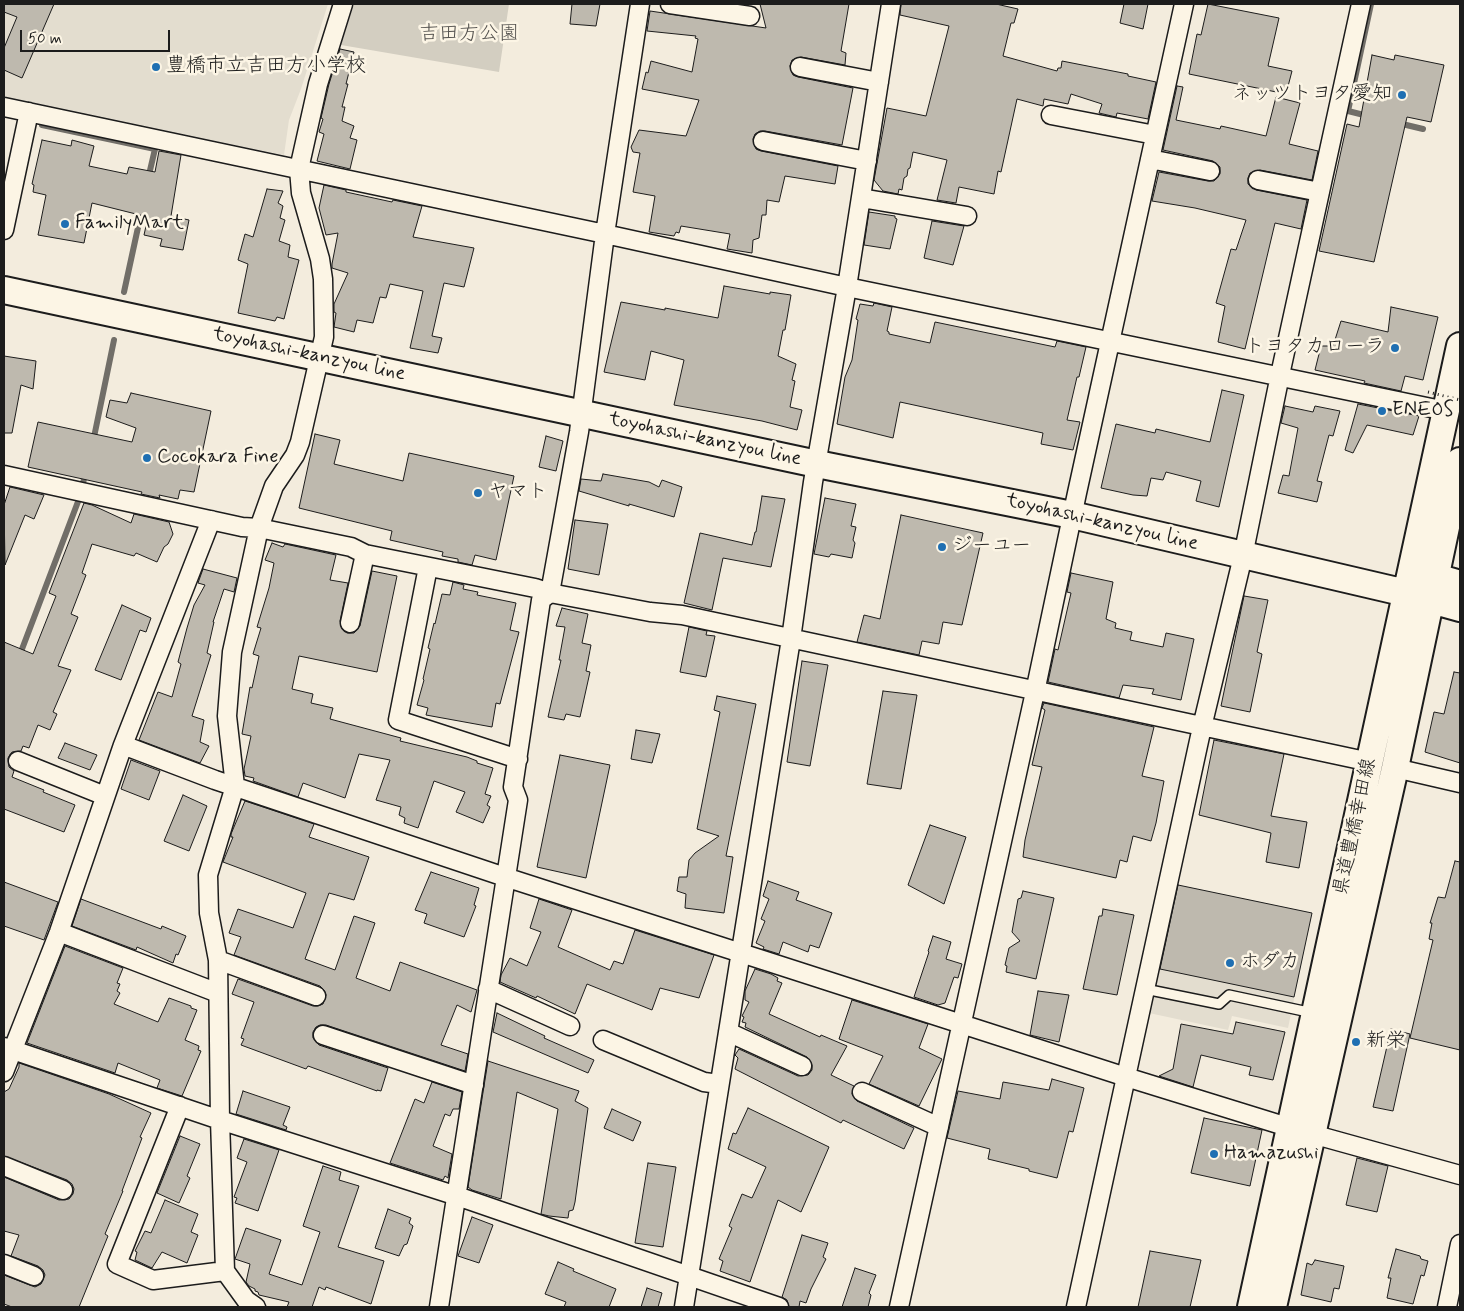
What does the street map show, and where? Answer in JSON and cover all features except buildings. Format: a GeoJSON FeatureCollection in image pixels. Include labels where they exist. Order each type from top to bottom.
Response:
{"type":"FeatureCollection","features":[{"type":"Feature","properties":{"kind":"main road","name":"toyohashi-kanzyou line"},"geometry":{"type":"LineString","coordinates":[[4,290],[817,464],[1072,515],[1406,593]]}},
{"type":"Feature","properties":{"kind":"main road","name":"県道豊橋幸田線"},"geometry":{"type":"LineString","coordinates":[[1273,1307],[1301,1131],[1315,1014],[1406,593],[1453,405],[1460,346]]}},
{"type":"Feature","properties":{"kind":"main road","name":"県道豊橋幸田線"},"geometry":{"type":"LineString","coordinates":[[1251,1307],[1301,1131],[1442,587],[1460,461]]}},
{"type":"Feature","properties":{"kind":"main road"},"geometry":{"type":"LineString","coordinates":[[1406,593],[1442,587],[1460,608]]}},
{"type":"Feature","properties":{"kind":"street"},"geometry":{"type":"LineString","coordinates":[[256,1307],[246,1300],[224,1271],[218,960],[209,913],[208,875],[235,786],[227,716],[232,652],[259,528],[274,486],[295,455],[300,442],[325,324],[320,259],[301,193],[299,169],[318,84],[343,4]]}},
{"type":"Feature","properties":{"kind":"street"},"geometry":{"type":"LineString","coordinates":[[439,1307],[518,800],[513,787],[541,600],[550,593],[579,432],[605,234],[640,4]]}},
{"type":"Feature","properties":{"kind":"street"},"geometry":{"type":"LineString","coordinates":[[670,4],[750,16]]}},
{"type":"Feature","properties":{"kind":"street"},"geometry":{"type":"LineString","coordinates":[[684,1307],[791,639],[817,464],[848,287],[891,4]]}},
{"type":"Feature","properties":{"kind":"street"},"geometry":{"type":"LineString","coordinates":[[899,1307],[1184,4]]}},
{"type":"Feature","properties":{"kind":"street"},"geometry":{"type":"LineString","coordinates":[[1076,1307],[1202,727],[1243,556],[1280,375],[1361,4]]}},
{"type":"Feature","properties":{"kind":"street"},"geometry":{"type":"LineString","coordinates":[[800,68],[879,82]]}},
{"type":"Feature","properties":{"kind":"street"},"geometry":{"type":"LineString","coordinates":[[4,107],[1110,341],[1280,375],[1453,405]]}},
{"type":"Feature","properties":{"kind":"street"},"geometry":{"type":"LineString","coordinates":[[4,230],[30,112]]}},
{"type":"Feature","properties":{"kind":"street"},"geometry":{"type":"LineString","coordinates":[[1051,114],[1155,135]]}},
{"type":"Feature","properties":{"kind":"street"},"geometry":{"type":"LineString","coordinates":[[763,141],[867,161]]}},
{"type":"Feature","properties":{"kind":"street"},"geometry":{"type":"LineString","coordinates":[[1150,159],[1210,171]]}},
{"type":"Feature","properties":{"kind":"street"},"geometry":{"type":"LineString","coordinates":[[1258,180],[1320,192]]}},
{"type":"Feature","properties":{"kind":"street"},"geometry":{"type":"LineString","coordinates":[[861,198],[966,216]]}},
{"type":"Feature","properties":{"kind":"street"},"geometry":{"type":"LineString","coordinates":[[4,475],[242,527],[259,528],[351,547],[365,554],[550,593],[650,612],[682,616],[1370,762]]}},
{"type":"Feature","properties":{"kind":"street"},"geometry":{"type":"LineString","coordinates":[[4,1072],[8,1049],[59,932],[123,745],[211,520]]}},
{"type":"Feature","properties":{"kind":"street"},"geometry":{"type":"LineString","coordinates":[[350,623],[365,554]]}},
{"type":"Feature","properties":{"kind":"street"},"geometry":{"type":"LineString","coordinates":[[428,567],[398,720],[518,759]]}},
{"type":"Feature","properties":{"kind":"street"},"geometry":{"type":"LineString","coordinates":[[123,745],[215,780],[505,877],[1126,1077],[1301,1131],[1460,1175]]}},
{"type":"Feature","properties":{"kind":"street"},"geometry":{"type":"LineString","coordinates":[[18,761],[105,796]]}},
{"type":"Feature","properties":{"kind":"street"},"geometry":{"type":"LineString","coordinates":[[1395,768],[1460,783]]}},
{"type":"Feature","properties":{"kind":"street"},"geometry":{"type":"LineString","coordinates":[[59,932],[218,993]]}},
{"type":"Feature","properties":{"kind":"street"},"geometry":{"type":"LineString","coordinates":[[218,960],[316,996]]}},
{"type":"Feature","properties":{"kind":"street"},"geometry":{"type":"LineString","coordinates":[[488,989],[570,1026]]}},
{"type":"Feature","properties":{"kind":"street"},"geometry":{"type":"LineString","coordinates":[[728,1032],[802,1066]]}},
{"type":"Feature","properties":{"kind":"street"},"geometry":{"type":"LineString","coordinates":[[323,1035],[474,1085]]}},
{"type":"Feature","properties":{"kind":"street"},"geometry":{"type":"LineString","coordinates":[[603,1040],[704,1082],[719,1084]]}},
{"type":"Feature","properties":{"kind":"street"},"geometry":{"type":"LineString","coordinates":[[8,1049],[220,1120],[457,1196],[779,1307]]}},
{"type":"Feature","properties":{"kind":"street"},"geometry":{"type":"LineString","coordinates":[[862,1092],[939,1127]]}},
{"type":"Feature","properties":{"kind":"street"},"geometry":{"type":"LineString","coordinates":[[180,1106],[117,1264],[153,1280],[224,1271]]}},
{"type":"Feature","properties":{"kind":"street"},"geometry":{"type":"LineString","coordinates":[[4,1166],[64,1190]]}},
{"type":"Feature","properties":{"kind":"street"},"geometry":{"type":"LineString","coordinates":[[1446,1307],[1460,1244]]}},
{"type":"Feature","properties":{"kind":"street"},"geometry":{"type":"LineString","coordinates":[[4,1264],[34,1276]]}},
{"type":"Feature","properties":{"kind":"lane"},"geometry":{"type":"LineString","coordinates":[[1145,989],[1219,1004],[1229,995],[1315,1014]]}},
{"type":"Feature","properties":{"kind":"path"},"geometry":{"type":"LineString","coordinates":[[1428,392],[1453,405]]}},
{"type":"Feature","properties":{"kind":"shaded area","name":"豊橋市立吉田方小学校"},"geometry":{"type":"Polygon","coordinates":[[[4,4],[328,4],[289,120],[284,155],[4,101],[4,4]]]}},
{"type":"Feature","properties":{"kind":"shaded area","name":"ホダカ"},"geometry":{"type":"Polygon","coordinates":[[[1176,885],[1312,913],[1288,1028],[1232,1016],[1228,1030],[1149,1013],[1176,885]]]}},
{"type":"Feature","properties":{"kind":"green space","name":"吉田方公園"},"geometry":{"type":"Polygon","coordinates":[[[354,4],[509,4],[499,72],[341,45],[354,4]]]}},
{"type":"Feature","properties":{"kind":"waterway"},"geometry":{"type":"LineString","coordinates":[[1368,116],[1348,111],[1371,4]]}},
{"type":"Feature","properties":{"kind":"waterway"},"geometry":{"type":"LineString","coordinates":[[1398,123],[1423,129]]}},
{"type":"Feature","properties":{"kind":"waterway"},"geometry":{"type":"LineString","coordinates":[[42,125],[155,149],[148,179]]}},
{"type":"Feature","properties":{"kind":"waterway"},"geometry":{"type":"LineString","coordinates":[[124,292],[142,209]]}},
{"type":"Feature","properties":{"kind":"waterway"},"geometry":{"type":"LineString","coordinates":[[93,442],[114,340]]}},
{"type":"Feature","properties":{"kind":"waterway"},"geometry":{"type":"LineString","coordinates":[[19,657],[79,499],[86,471]]}},
{"type":"Feature","properties":{"kind":"place","name":"豊橋市立吉田方小学校"},"geometry":{"type":"Point","coordinates":[156,67]}},
{"type":"Feature","properties":{"kind":"place","name":"ネッツトヨタ愛知"},"geometry":{"type":"Point","coordinates":[1402,95]}},
{"type":"Feature","properties":{"kind":"place","name":"FamilyMart"},"geometry":{"type":"Point","coordinates":[65,224]}},
{"type":"Feature","properties":{"kind":"place","name":"トヨタカローラ"},"geometry":{"type":"Point","coordinates":[1395,348]}},
{"type":"Feature","properties":{"kind":"place","name":"ENEOS"},"geometry":{"type":"Point","coordinates":[1382,411]}},
{"type":"Feature","properties":{"kind":"place","name":"Cocokara Fine"},"geometry":{"type":"Point","coordinates":[147,458]}},
{"type":"Feature","properties":{"kind":"place","name":"ヤマト"},"geometry":{"type":"Point","coordinates":[478,493]}},
{"type":"Feature","properties":{"kind":"place","name":"ジーユー"},"geometry":{"type":"Point","coordinates":[942,547]}},
{"type":"Feature","properties":{"kind":"place","name":"ホダカ"},"geometry":{"type":"Point","coordinates":[1230,963]}},
{"type":"Feature","properties":{"kind":"place","name":"新栄"},"geometry":{"type":"Point","coordinates":[1356,1042]}},
{"type":"Feature","properties":{"kind":"place","name":"Hamazushi"},"geometry":{"type":"Point","coordinates":[1214,1154]}}]}
